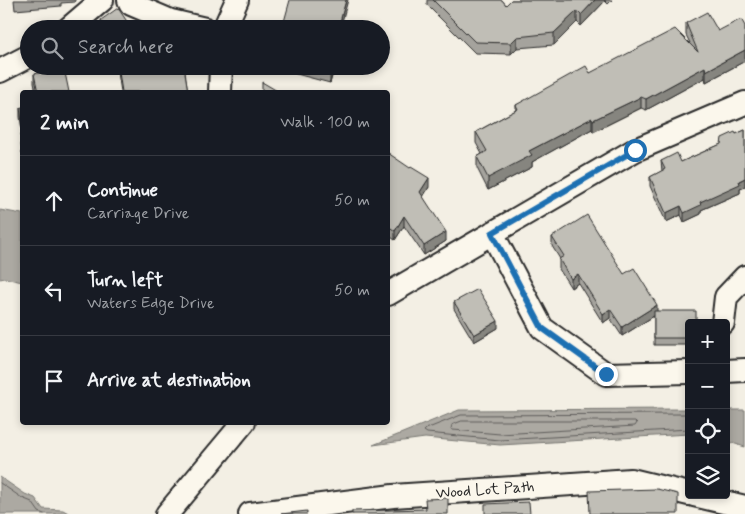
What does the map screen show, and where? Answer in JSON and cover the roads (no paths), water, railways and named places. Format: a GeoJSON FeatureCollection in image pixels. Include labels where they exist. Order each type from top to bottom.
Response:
{"type":"FeatureCollection","features":[{"type":"Feature","properties":{"kind":"street"},"geometry":{"type":"LineString","coordinates":[[79,20],[102,0]]}},
{"type":"Feature","properties":{"kind":"street"},"geometry":{"type":"LineString","coordinates":[[129,0],[132,4],[169,20]]}},
{"type":"Feature","properties":{"kind":"street"},"geometry":{"type":"LineString","coordinates":[[228,20],[237,0]]}},
{"type":"Feature","properties":{"kind":"street"},"geometry":{"type":"LineString","coordinates":[[0,71],[20,61]]}},
{"type":"Feature","properties":{"kind":"street"},"geometry":{"type":"LineString","coordinates":[[220,90],[221,75]]}},
{"type":"Feature","properties":{"kind":"street"},"geometry":{"type":"LineString","coordinates":[[390,293],[635,150],[745,102]]}},
{"type":"Feature","properties":{"kind":"street"},"geometry":{"type":"LineString","coordinates":[[492,233],[542,328],[606,374],[685,372]]}},
{"type":"Feature","properties":{"kind":"street"},"geometry":{"type":"LineString","coordinates":[[723,319],[726,297],[745,277]]}},
{"type":"Feature","properties":{"kind":"street"},"geometry":{"type":"LineString","coordinates":[[730,371],[745,370]]}},
{"type":"Feature","properties":{"kind":"street"},"geometry":{"type":"LineString","coordinates":[[167,514],[241,425]]}},
{"type":"Feature","properties":{"kind":"street","name":"Wood Lot Path"},"geometry":{"type":"LineString","coordinates":[[250,514],[393,496],[631,480],[685,493]]}},
{"type":"Feature","properties":{"kind":"street"},"geometry":{"type":"LineString","coordinates":[[711,499],[745,507]]}},
{"type":"Feature","properties":{"kind":"water"},"geometry":{"type":"Polygon","coordinates":[[[0,210],[20,214],[20,282],[5,278],[0,279],[0,210]]]}},
{"type":"Feature","properties":{"kind":"water"},"geometry":{"type":"Polygon","coordinates":[[[685,409],[685,434],[500,445],[425,438],[373,445],[459,410],[685,409]]]}},
{"type":"Feature","properties":{"kind":"water"},"geometry":{"type":"Polygon","coordinates":[[[730,410],[745,410],[745,447],[730,442],[730,410]]]}},
{"type":"Feature","properties":{"kind":"water"},"geometry":{"type":"Polygon","coordinates":[[[0,477],[25,494],[35,498],[43,509],[63,510],[70,514],[0,514],[0,477]]]}}]}
